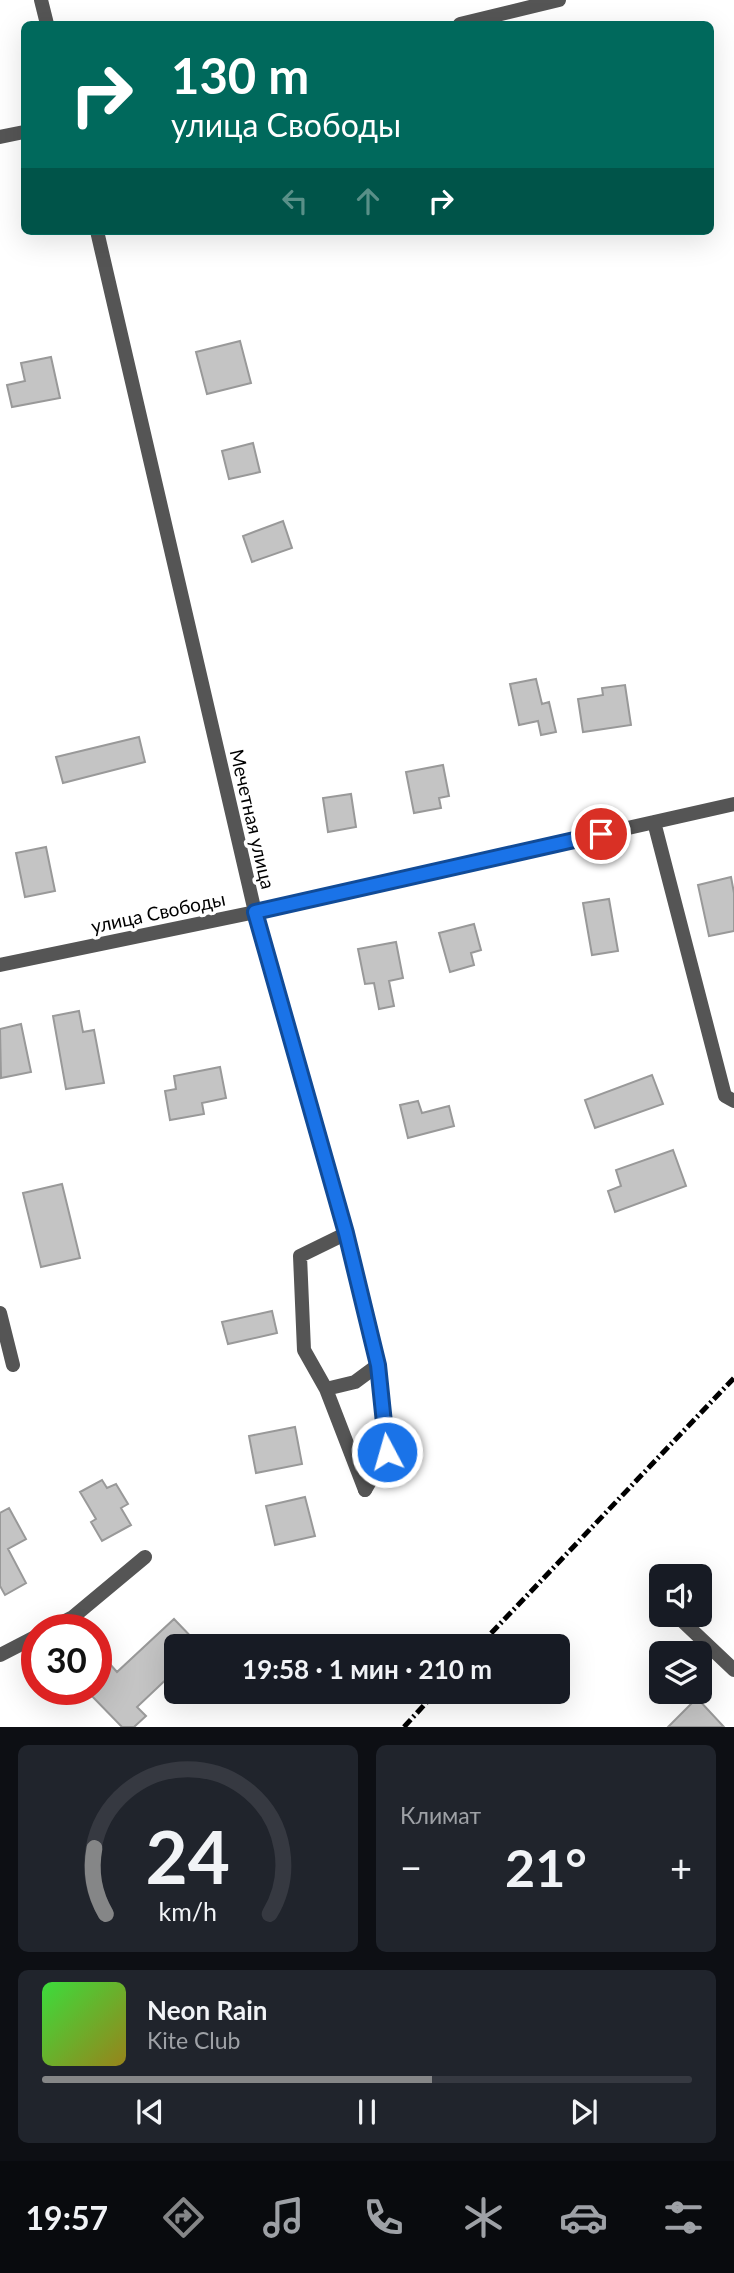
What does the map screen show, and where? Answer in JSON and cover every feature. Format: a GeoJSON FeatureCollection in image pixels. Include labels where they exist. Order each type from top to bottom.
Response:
{"type":"FeatureCollection","features":[{"type":"Feature","properties":{"kind":"street"},"geometry":{"type":"LineString","coordinates":[[41,0],[46,21]]}},
{"type":"Feature","properties":{"kind":"street"},"geometry":{"type":"LineString","coordinates":[[472,21],[559,0]]}},
{"type":"Feature","properties":{"kind":"street"},"geometry":{"type":"LineString","coordinates":[[0,137],[21,133]]}},
{"type":"Feature","properties":{"kind":"street","name":"Мечетная улица"},"geometry":{"type":"LineString","coordinates":[[98,235],[255,912],[346,1233],[378,1365],[387,1452],[365,1490],[326,1389]]}},
{"type":"Feature","properties":{"kind":"street","name":"улица Свободы"},"geometry":{"type":"LineString","coordinates":[[0,965],[255,912],[734,804]]}},
{"type":"Feature","properties":{"kind":"street"},"geometry":{"type":"LineString","coordinates":[[654,822],[725,1097],[734,1101]]}},
{"type":"Feature","properties":{"kind":"street"},"geometry":{"type":"LineString","coordinates":[[346,1233],[300,1256],[304,1350],[326,1389],[355,1382],[378,1365]]}},
{"type":"Feature","properties":{"kind":"street"},"geometry":{"type":"LineString","coordinates":[[0,1313],[13,1365]]}},
{"type":"Feature","properties":{"kind":"street"},"geometry":{"type":"LineString","coordinates":[[77,1614],[145,1557]]}},
{"type":"Feature","properties":{"kind":"street"},"geometry":{"type":"LineString","coordinates":[[689,1627],[734,1670]]}},
{"type":"Feature","properties":{"kind":"street"},"geometry":{"type":"LineString","coordinates":[[0,1655],[21,1644]]}},
{"type":"Feature","properties":{"kind":"building"},"geometry":{"type":"Polygon","coordinates":[[[240,341],[251,383],[207,394],[196,352],[240,341]]]}},
{"type":"Feature","properties":{"kind":"building"},"geometry":{"type":"Polygon","coordinates":[[[51,357],[60,398],[12,407],[7,385],[25,381],[21,363],[51,357]]]}},
{"type":"Feature","properties":{"kind":"building"},"geometry":{"type":"Polygon","coordinates":[[[253,443],[260,472],[229,479],[222,451],[253,443]]]}},
{"type":"Feature","properties":{"kind":"building"},"geometry":{"type":"Polygon","coordinates":[[[283,521],[292,548],[252,562],[243,536],[283,521]]]}},
{"type":"Feature","properties":{"kind":"building"},"geometry":{"type":"Polygon","coordinates":[[[536,679],[542,704],[549,702],[556,732],[541,735],[538,721],[519,725],[510,684],[536,679]]]}},
{"type":"Feature","properties":{"kind":"building"},"geometry":{"type":"Polygon","coordinates":[[[625,685],[631,725],[583,732],[578,699],[603,695],[602,688],[625,685]]]}},
{"type":"Feature","properties":{"kind":"building"},"geometry":{"type":"Polygon","coordinates":[[[139,737],[145,762],[63,783],[56,757],[139,737]]]}},
{"type":"Feature","properties":{"kind":"building"},"geometry":{"type":"Polygon","coordinates":[[[443,765],[449,796],[439,798],[441,808],[414,813],[406,772],[443,765]]]}},
{"type":"Feature","properties":{"kind":"building"},"geometry":{"type":"Polygon","coordinates":[[[351,794],[356,827],[328,832],[323,798],[351,794]]]}},
{"type":"Feature","properties":{"kind":"building"},"geometry":{"type":"Polygon","coordinates":[[[46,847],[55,891],[25,897],[16,853],[46,847]]]}},
{"type":"Feature","properties":{"kind":"building"},"geometry":{"type":"Polygon","coordinates":[[[731,877],[734,893],[734,931],[709,936],[698,885],[731,877]]]}},
{"type":"Feature","properties":{"kind":"building"},"geometry":{"type":"Polygon","coordinates":[[[609,899],[618,951],[592,955],[583,903],[609,899]]]}},
{"type":"Feature","properties":{"kind":"building"},"geometry":{"type":"Polygon","coordinates":[[[474,924],[481,950],[471,953],[474,965],[450,972],[439,933],[474,924]]]}},
{"type":"Feature","properties":{"kind":"building"},"geometry":{"type":"Polygon","coordinates":[[[396,942],[403,978],[389,981],[394,1006],[379,1009],[374,983],[365,984],[358,949],[396,942]]]}},
{"type":"Feature","properties":{"kind":"building"},"geometry":{"type":"Polygon","coordinates":[[[79,1011],[83,1032],[94,1030],[104,1083],[66,1089],[53,1016],[79,1011]]]}},
{"type":"Feature","properties":{"kind":"building"},"geometry":{"type":"Polygon","coordinates":[[[21,1024],[31,1072],[1,1078],[0,1029],[21,1024]]]}},
{"type":"Feature","properties":{"kind":"building"},"geometry":{"type":"Polygon","coordinates":[[[220,1067],[226,1098],[202,1103],[204,1114],[170,1120],[165,1091],[176,1089],[174,1076],[220,1067]]]}},
{"type":"Feature","properties":{"kind":"building"},"geometry":{"type":"Polygon","coordinates":[[[652,1075],[663,1104],[595,1128],[585,1100],[652,1075]]]}},
{"type":"Feature","properties":{"kind":"building"},"geometry":{"type":"Polygon","coordinates":[[[418,1101],[422,1113],[449,1106],[454,1126],[408,1138],[400,1105],[418,1101]]]}},
{"type":"Feature","properties":{"kind":"building"},"geometry":{"type":"Polygon","coordinates":[[[673,1150],[686,1186],[615,1212],[608,1191],[621,1186],[616,1170],[673,1150]]]}},
{"type":"Feature","properties":{"kind":"building"},"geometry":{"type":"Polygon","coordinates":[[[62,1184],[80,1258],[41,1267],[23,1193],[62,1184]]]}},
{"type":"Feature","properties":{"kind":"building"},"geometry":{"type":"Polygon","coordinates":[[[272,1311],[277,1333],[228,1344],[222,1322],[272,1311]]]}},
{"type":"Feature","properties":{"kind":"building"},"geometry":{"type":"Polygon","coordinates":[[[295,1427],[302,1464],[256,1473],[249,1436],[295,1427]]]}},
{"type":"Feature","properties":{"kind":"building"},"geometry":{"type":"Polygon","coordinates":[[[102,1480],[107,1488],[116,1484],[128,1504],[121,1508],[131,1525],[102,1541],[91,1522],[96,1519],[80,1492],[102,1480]]]}},
{"type":"Feature","properties":{"kind":"building"},"geometry":{"type":"Polygon","coordinates":[[[305,1497],[315,1536],[275,1545],[266,1506],[305,1497]]]}},
{"type":"Feature","properties":{"kind":"building"},"geometry":{"type":"Polygon","coordinates":[[[9,1508],[26,1539],[8,1549],[26,1583],[5,1595],[0,1586],[0,1513],[9,1508]]]}},
{"type":"Feature","properties":{"kind":"building"},"geometry":{"type":"Polygon","coordinates":[[[174,1619],[188,1634],[164,1634],[164,1681],[137,1707],[146,1716],[134,1727],[122,1727],[101,1705],[112,1705],[112,1666],[117,1672],[174,1619]]]}},
{"type":"Feature","properties":{"kind":"building"},"geometry":{"type":"Polygon","coordinates":[[[691,1704],[703,1704],[724,1727],[668,1727],[691,1704]]]}},
{"type":"Feature","properties":{"kind":"railway"},"geometry":{"type":"LineString","coordinates":[[490,1634],[734,1378]]}},
{"type":"Feature","properties":{"kind":"railway"},"geometry":{"type":"LineString","coordinates":[[404,1727],[425,1704]]}},
{"type":"Feature","properties":{"kind":"route"},"geometry":{"type":"LineString","coordinates":[[387,1452],[378,1365],[346,1233],[255,912],[601,834]]}}]}
